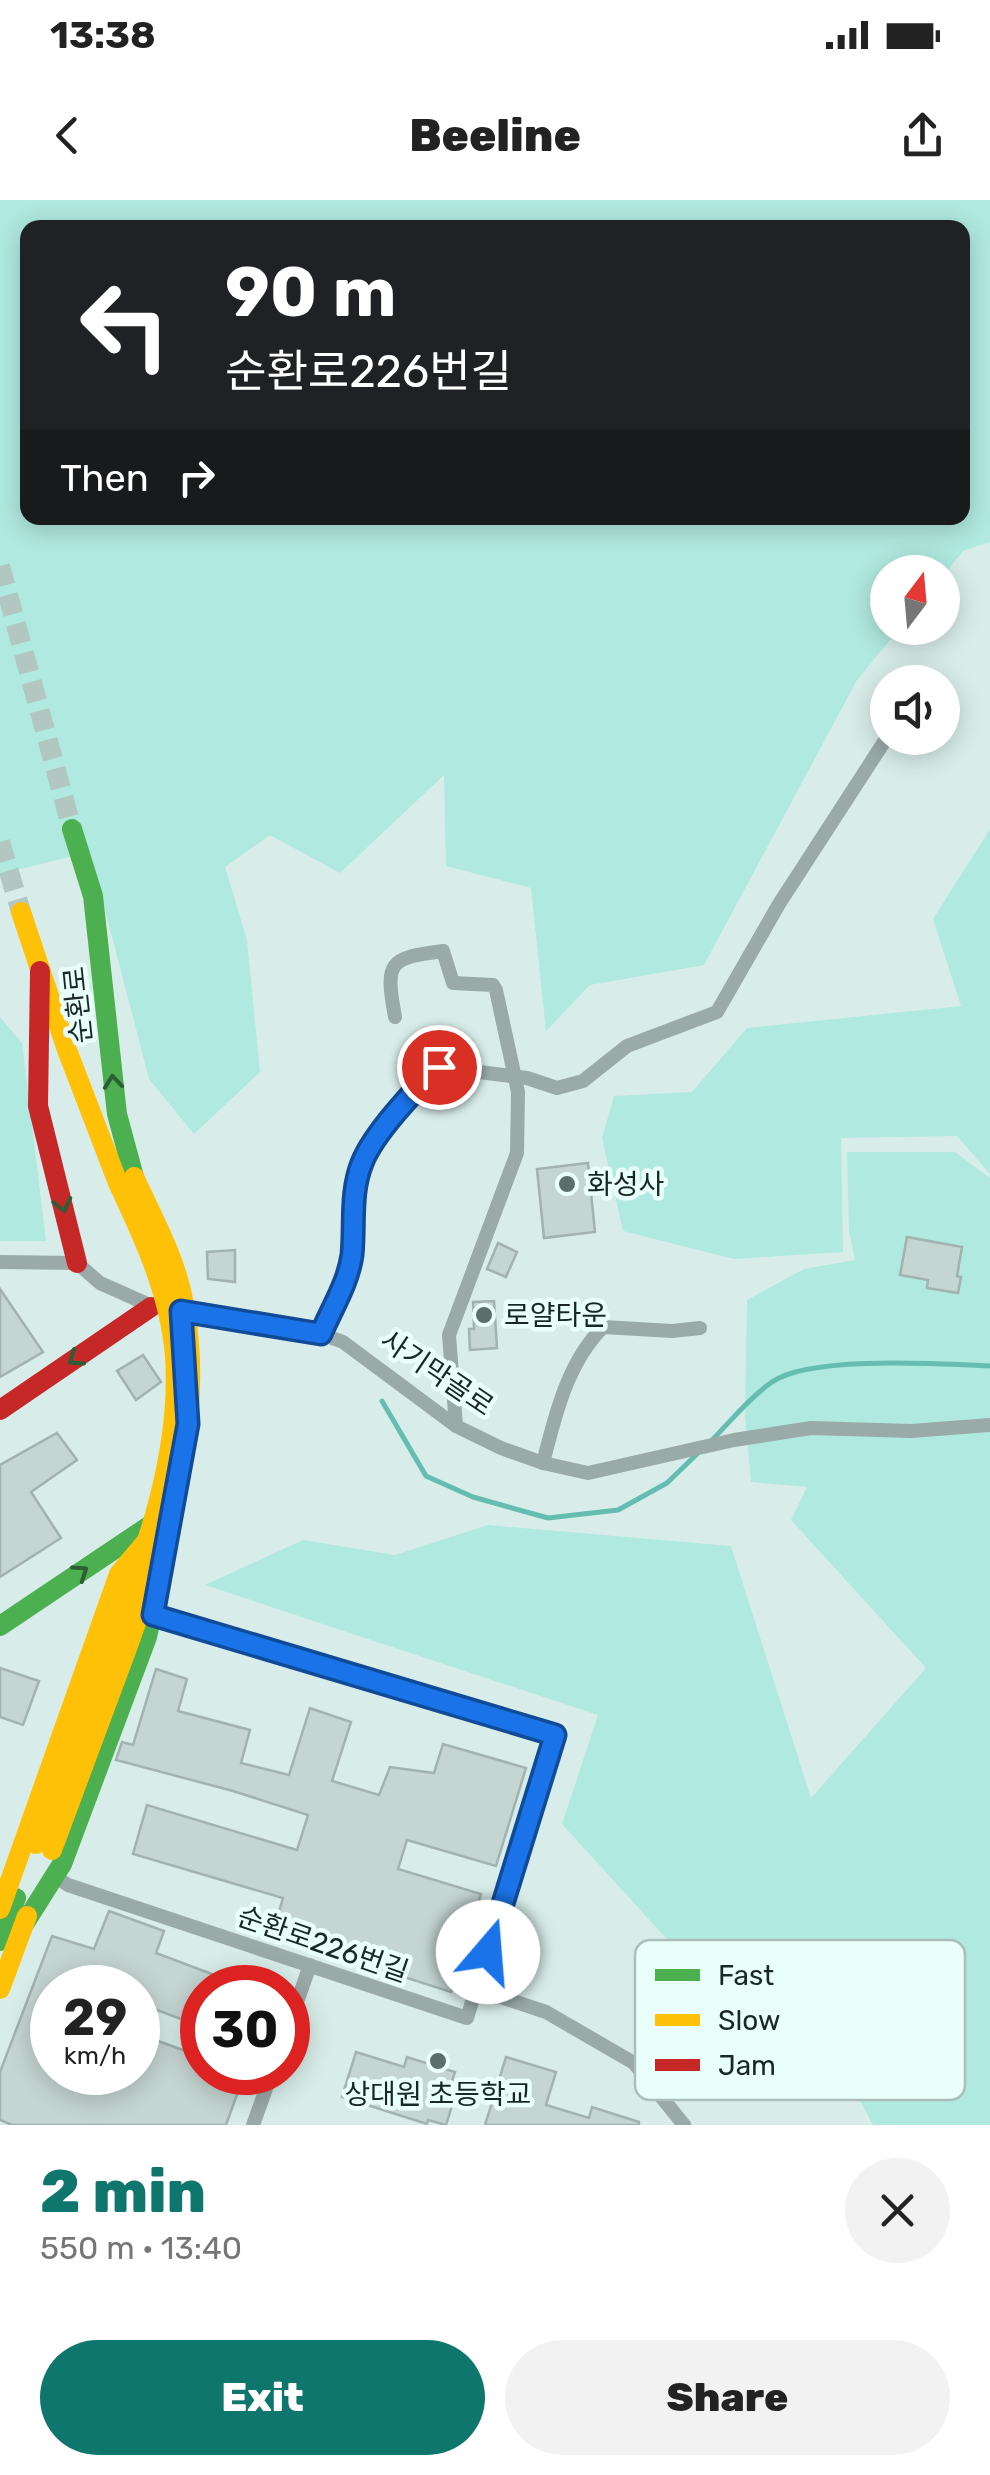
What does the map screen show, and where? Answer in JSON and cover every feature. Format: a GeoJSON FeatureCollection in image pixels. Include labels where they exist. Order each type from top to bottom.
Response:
{"type":"FeatureCollection","features":[{"type":"Feature","properties":{"kind":"main road","name":"순환로"},"geometry":{"type":"LineString","coordinates":[[72,829],[93,896],[126,1180]]}},
{"type":"Feature","properties":{"kind":"main road","name":"순환로"},"geometry":{"type":"LineString","coordinates":[[21,912],[92,1119],[126,1180]]}},
{"type":"Feature","properties":{"kind":"main road"},"geometry":{"type":"LineString","coordinates":[[40,971],[38,1106],[77,1263]]}},
{"type":"Feature","properties":{"kind":"main road"},"geometry":{"type":"LineString","coordinates":[[0,1940],[44,1847],[162,1552],[179,1499],[191,1434],[191,1372],[183,1300],[126,1180]]}},
{"type":"Feature","properties":{"kind":"main road"},"geometry":{"type":"LineString","coordinates":[[0,1410],[151,1308]]}},
{"type":"Feature","properties":{"kind":"main road"},"geometry":{"type":"LineString","coordinates":[[23,1926],[56,1877],[153,1615],[188,1424],[181,1311]]}},
{"type":"Feature","properties":{"kind":"main road"},"geometry":{"type":"LineString","coordinates":[[0,1626],[172,1510]]}},
{"type":"Feature","properties":{"kind":"main road"},"geometry":{"type":"LineString","coordinates":[[0,1910],[119,1574],[172,1510]]}},
{"type":"Feature","properties":{"kind":"main road"},"geometry":{"type":"LineString","coordinates":[[0,1989],[23,1926],[44,1847]]}},
{"type":"Feature","properties":{"kind":"street"},"geometry":{"type":"LineString","coordinates":[[321,1334],[347,1276],[362,1160],[416,1087],[439,1067],[521,1077],[556,1088],[582,1082],[626,1046],[717,1012],[778,904],[875,755]]}},
{"type":"Feature","properties":{"kind":"street"},"geometry":{"type":"LineString","coordinates":[[395,1017],[388,977],[395,965],[406,956],[443,951],[452,983],[494,985],[521,1077],[517,1153],[449,1335],[456,1426]]}},
{"type":"Feature","properties":{"kind":"street"},"geometry":{"type":"LineString","coordinates":[[0,1262],[77,1263],[100,1283],[151,1308]]}},
{"type":"Feature","properties":{"kind":"street","name":"사기막골로"},"geometry":{"type":"LineString","coordinates":[[151,1308],[321,1334],[344,1342],[456,1426],[543,1464],[588,1473],[812,1428],[911,1432],[990,1425]]}},
{"type":"Feature","properties":{"kind":"street"},"geometry":{"type":"LineString","coordinates":[[543,1464],[575,1366],[586,1344],[603,1327],[672,1331],[700,1328]]}},
{"type":"Feature","properties":{"kind":"street"},"geometry":{"type":"LineString","coordinates":[[153,1615],[555,1735],[476,1989],[546,2012],[635,2065]]}},
{"type":"Feature","properties":{"kind":"street","name":"순환로226번길"},"geometry":{"type":"LineString","coordinates":[[56,1877],[68,1885],[307,1965]]}},
{"type":"Feature","properties":{"kind":"street","name":"순환로226번길"},"geometry":{"type":"LineString","coordinates":[[310,1966],[467,2018],[476,1989]]}},
{"type":"Feature","properties":{"kind":"street"},"geometry":{"type":"LineString","coordinates":[[253,2125],[264,2095]]}},
{"type":"Feature","properties":{"kind":"street"},"geometry":{"type":"LineString","coordinates":[[664,2100],[684,2125]]}},
{"type":"Feature","properties":{"kind":"green space"},"geometry":{"type":"Polygon","coordinates":[[[0,200],[990,200],[990,542],[960,555],[870,555],[870,645],[886,645],[857,680],[704,965],[590,985],[546,1031],[531,888],[446,866],[444,775],[340,873],[270,835],[225,867],[247,940],[260,1072],[194,1134],[149,1079],[90,852],[0,874],[0,200]]]}},
{"type":"Feature","properties":{"kind":"green space"},"geometry":{"type":"Polygon","coordinates":[[[990,829],[990,1174],[957,1136],[841,1138],[843,1252],[734,1259],[623,1231],[602,1138],[614,1096],[692,1092],[747,1028],[961,1006],[933,919],[990,829]]]}},
{"type":"Feature","properties":{"kind":"green space"},"geometry":{"type":"Polygon","coordinates":[[[0,1017],[22,1043],[46,1241],[0,1241],[0,1017]]]}},
{"type":"Feature","properties":{"kind":"green space"},"geometry":{"type":"Polygon","coordinates":[[[847,1152],[955,1152],[990,1178],[990,2125],[873,2125],[860,2100],[965,2100],[965,1940],[670,1940],[562,1824],[598,1715],[205,1585],[303,1540],[395,1555],[488,1525],[731,1546],[811,1798],[926,1668],[791,1520],[807,1487],[751,1482],[745,1416],[747,1300],[804,1269],[855,1260],[849,1231],[847,1152]]]}},
{"type":"Feature","properties":{"kind":"building"},"geometry":{"type":"Polygon","coordinates":[[[588,1163],[595,1232],[544,1238],[537,1169],[588,1163]]]}},
{"type":"Feature","properties":{"kind":"building"},"geometry":{"type":"Polygon","coordinates":[[[907,1237],[962,1247],[958,1293],[927,1288],[928,1280],[900,1275],[907,1237]]]}},
{"type":"Feature","properties":{"kind":"building"},"geometry":{"type":"Polygon","coordinates":[[[498,1243],[517,1252],[506,1277],[487,1269],[498,1243]]]}},
{"type":"Feature","properties":{"kind":"building"},"geometry":{"type":"Polygon","coordinates":[[[235,1250],[235,1282],[208,1279],[207,1252],[235,1250]]]}},
{"type":"Feature","properties":{"kind":"building"},"geometry":{"type":"Polygon","coordinates":[[[0,1289],[43,1352],[0,1377],[0,1289]]]}},
{"type":"Feature","properties":{"kind":"building","name":"로얄타운"},"geometry":{"type":"Polygon","coordinates":[[[494,1301],[497,1348],[470,1350],[473,1302],[494,1301]]]}},
{"type":"Feature","properties":{"kind":"building"},"geometry":{"type":"Polygon","coordinates":[[[143,1355],[161,1382],[136,1400],[117,1371],[143,1355]]]}},
{"type":"Feature","properties":{"kind":"building"},"geometry":{"type":"Polygon","coordinates":[[[57,1433],[77,1460],[31,1492],[61,1538],[0,1577],[0,1465],[57,1433]]]}},
{"type":"Feature","properties":{"kind":"building"},"geometry":{"type":"Polygon","coordinates":[[[0,1668],[39,1681],[23,1725],[0,1717],[0,1668]]]}},
{"type":"Feature","properties":{"kind":"building"},"geometry":{"type":"Polygon","coordinates":[[[156,1669],[187,1679],[178,1711],[250,1730],[241,1763],[289,1775],[310,1708],[351,1722],[332,1781],[379,1795],[390,1767],[434,1773],[443,1744],[526,1768],[496,1866],[407,1840],[398,1869],[481,1894],[451,1992],[272,1935],[283,1898],[133,1854],[147,1805],[297,1850],[308,1815],[116,1760],[122,1742],[133,1745],[156,1669]]]}},
{"type":"Feature","properties":{"kind":"building"},"geometry":{"type":"Polygon","coordinates":[[[109,1911],[164,1931],[156,1953],[188,1965],[180,1965],[180,2019],[160,2011],[160,1965],[41,1965],[52,1936],[94,1949],[109,1911]]]}},
{"type":"Feature","properties":{"kind":"building"},"geometry":{"type":"Polygon","coordinates":[[[30,1994],[30,2095],[160,2095],[160,2042],[180,2049],[180,2095],[237,2095],[226,2125],[12,2125],[0,2120],[0,2072],[30,1994]]]}},
{"type":"Feature","properties":{"kind":"building"},"geometry":{"type":"Polygon","coordinates":[[[356,2052],[404,2067],[407,2057],[455,2072],[452,2081],[459,2083],[446,2125],[428,2120],[427,2124],[342,2097],[356,2052]]]}},
{"type":"Feature","properties":{"kind":"building"},"geometry":{"type":"Polygon","coordinates":[[[506,2057],[556,2072],[546,2105],[589,2118],[592,2107],[639,2125],[485,2125],[506,2057]]]}},
{"type":"Feature","properties":{"kind":"waterway"},"geometry":{"type":"LineString","coordinates":[[710,1442],[764,1388],[790,1373],[877,1363],[990,1366]]}},
{"type":"Feature","properties":{"kind":"waterway"},"geometry":{"type":"LineString","coordinates":[[382,1401],[426,1476],[473,1497],[548,1518],[618,1510],[667,1483],[698,1453]]}},
{"type":"Feature","properties":{"kind":"tunnel"},"geometry":{"type":"LineString","coordinates":[[0,566],[72,829]]}},
{"type":"Feature","properties":{"kind":"tunnel"},"geometry":{"type":"LineString","coordinates":[[0,842],[21,912]]}},
{"type":"Feature","properties":{"kind":"traffic: fast"},"geometry":{"type":"LineString","coordinates":[[72,829],[93,896],[117,1114],[134,1177]]}},
{"type":"Feature","properties":{"kind":"traffic: fast"},"geometry":{"type":"LineString","coordinates":[[0,1626],[152,1524]]}},
{"type":"Feature","properties":{"kind":"traffic: fast"},"geometry":{"type":"LineString","coordinates":[[23,1926],[62,1864],[147,1637],[161,1571]]}},
{"type":"Feature","properties":{"kind":"traffic: fast"},"geometry":{"type":"LineString","coordinates":[[0,1941],[16,1898]]}},
{"type":"Feature","properties":{"kind":"traffic: slow"},"geometry":{"type":"LineString","coordinates":[[21,912],[67,1050],[118,1183]]}},
{"type":"Feature","properties":{"kind":"traffic: slow"},"geometry":{"type":"LineString","coordinates":[[52,1850],[155,1566],[179,1480],[186,1437],[190,1349],[184,1304],[170,1255],[134,1177]]}},
{"type":"Feature","properties":{"kind":"traffic: slow"},"geometry":{"type":"LineString","coordinates":[[36,1844],[145,1548],[172,1434],[175,1356],[168,1311],[146,1246],[118,1183]]}},
{"type":"Feature","properties":{"kind":"traffic: slow"},"geometry":{"type":"LineString","coordinates":[[0,1909],[119,1574],[146,1542]]}},
{"type":"Feature","properties":{"kind":"traffic: slow"},"geometry":{"type":"LineString","coordinates":[[0,1989],[27,1916]]}},
{"type":"Feature","properties":{"kind":"traffic: jam"},"geometry":{"type":"LineString","coordinates":[[40,971],[38,1106],[77,1263]]}},
{"type":"Feature","properties":{"kind":"traffic: jam"},"geometry":{"type":"LineString","coordinates":[[0,1410],[151,1307]]}},
{"type":"Feature","properties":{"kind":"place","name":"화성사"},"geometry":{"type":"Point","coordinates":[567,1184]}},
{"type":"Feature","properties":{"kind":"place","name":"로얄타운"},"geometry":{"type":"Point","coordinates":[484,1315]}},
{"type":"Feature","properties":{"kind":"place","name":"상대원 초등학교"},"geometry":{"type":"Point","coordinates":[438,2061]}},
{"type":"Feature","properties":{"kind":"route"},"geometry":{"type":"LineString","coordinates":[[439,1067],[416,1087],[362,1160],[347,1276],[321,1334],[181,1311],[188,1424],[153,1615],[555,1735],[488,1952]]}}]}
